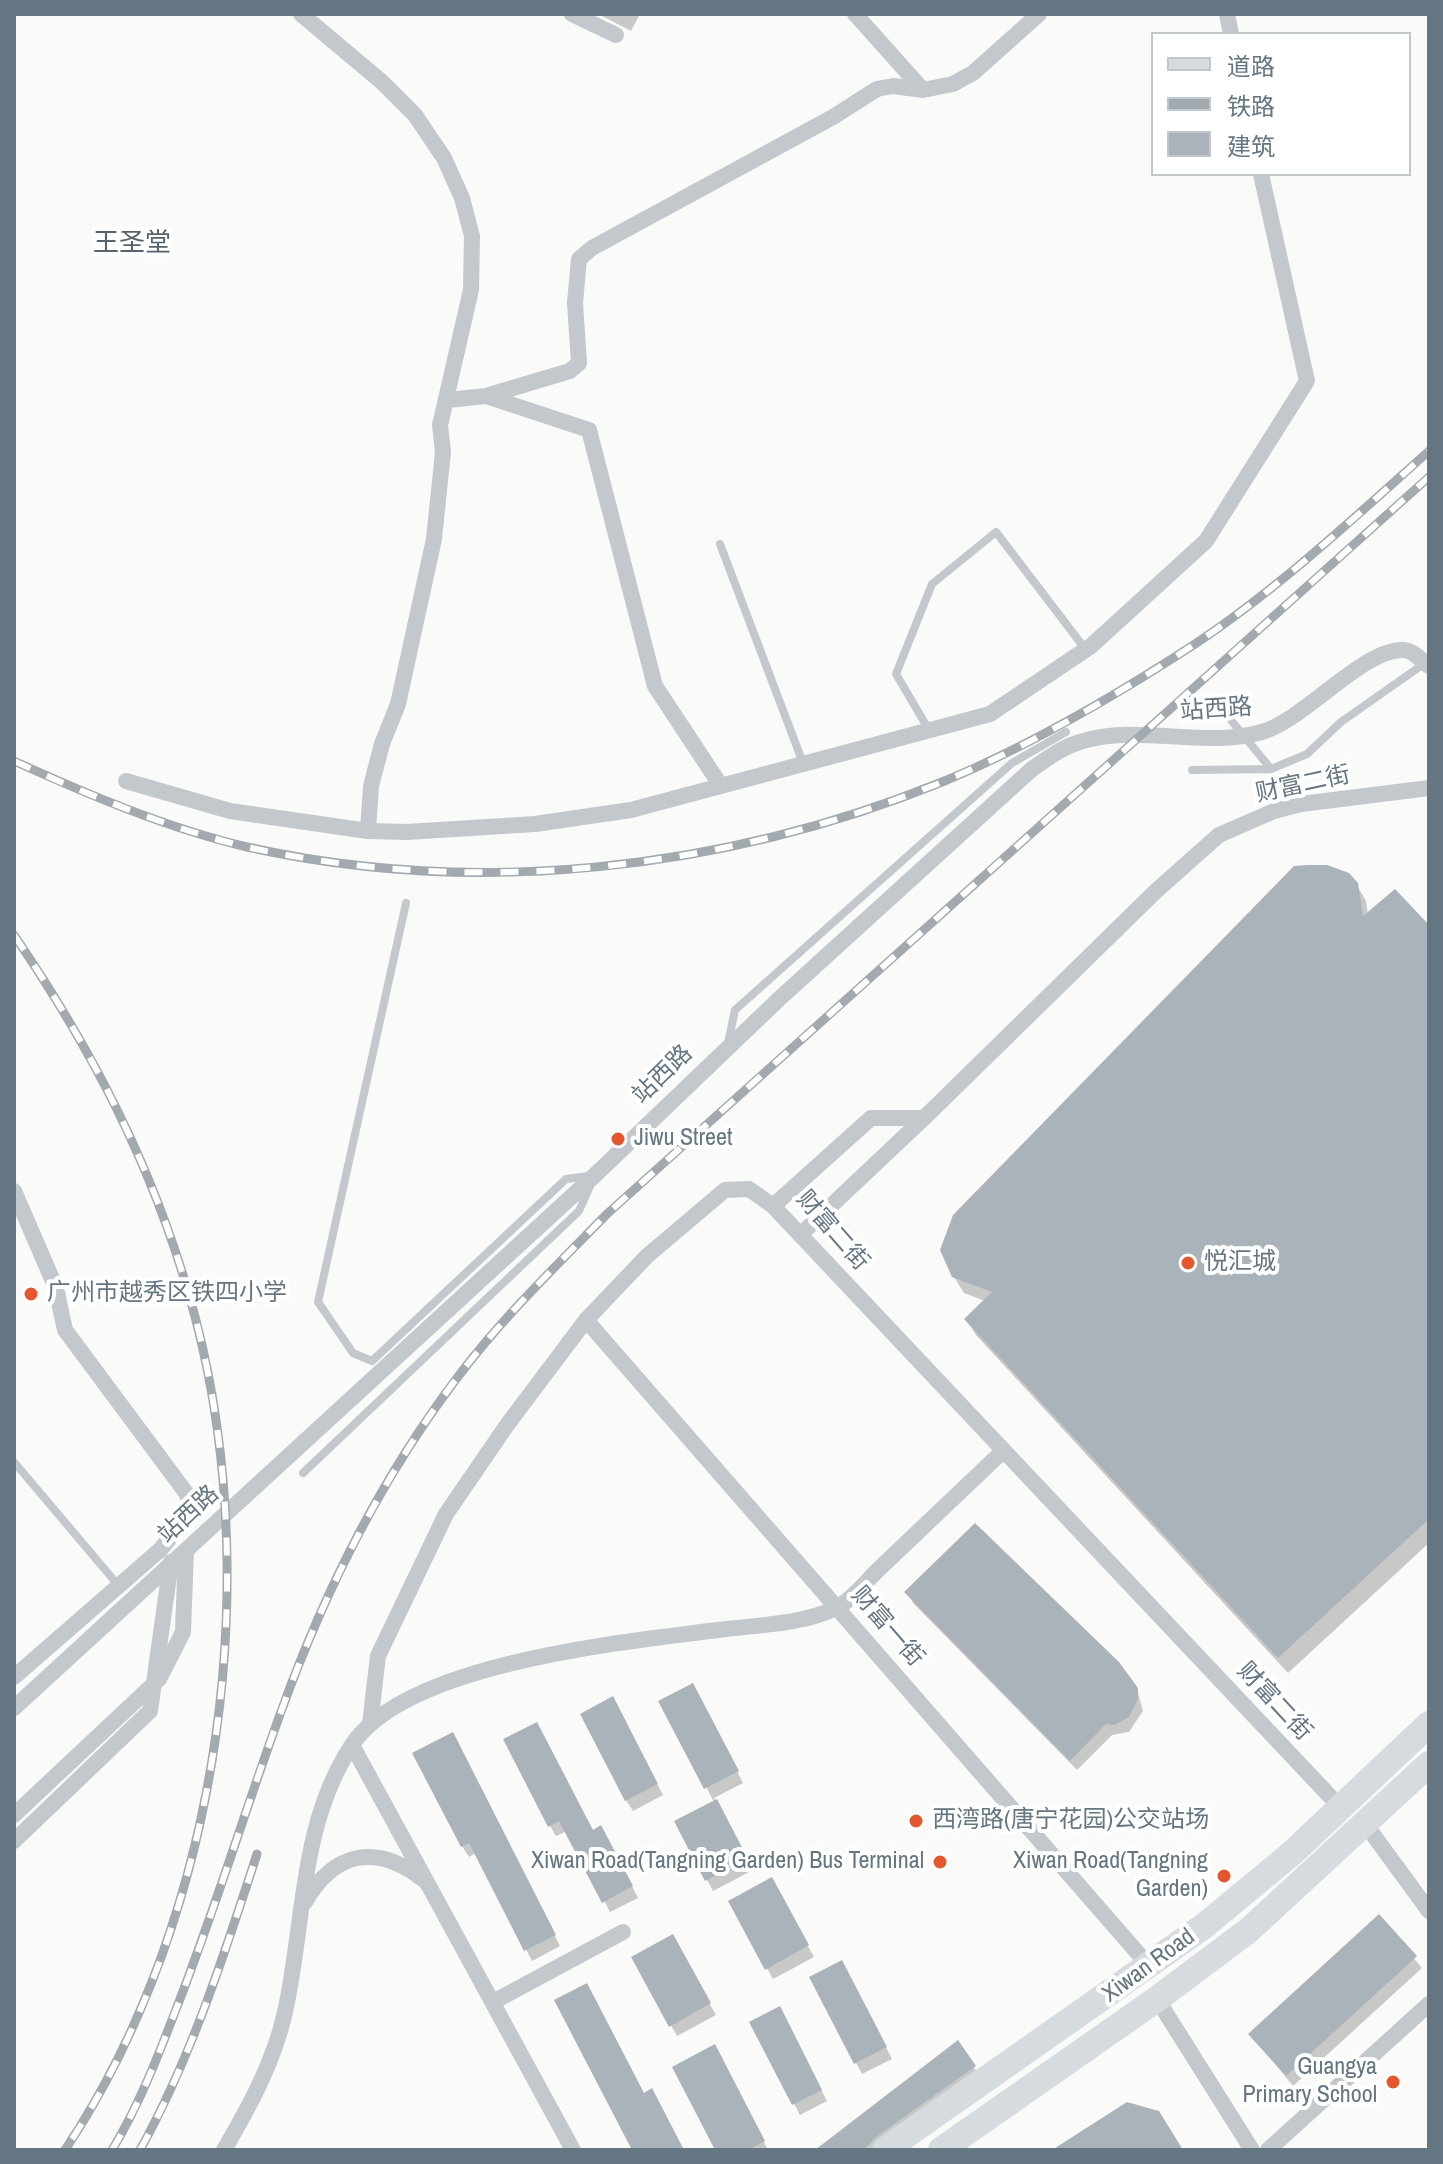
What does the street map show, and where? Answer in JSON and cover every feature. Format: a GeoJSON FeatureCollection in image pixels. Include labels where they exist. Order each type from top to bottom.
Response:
{"type":"FeatureCollection","features":[{"type":"Feature","properties":{"kind":"main road","name":"Xiwan Road"},"geometry":{"type":"LineString","coordinates":[[885,2150],[1150,1967],[1247,1893],[1429,1724]]}},
{"type":"Feature","properties":{"kind":"main road","name":"Xiwan Road"},"geometry":{"type":"LineString","coordinates":[[941,2150],[1157,1999],[1274,1909],[1429,1764]]}},
{"type":"Feature","properties":{"kind":"street"},"geometry":{"type":"LineString","coordinates":[[301,14],[382,82],[415,115],[444,158],[462,198],[472,236],[471,290],[440,425],[443,452],[434,539],[398,704],[382,744],[371,786],[368,831]]}},
{"type":"Feature","properties":{"kind":"street"},"geometry":{"type":"LineString","coordinates":[[572,14],[616,35]]}},
{"type":"Feature","properties":{"kind":"street"},"geometry":{"type":"LineString","coordinates":[[855,14],[923,90]]}},
{"type":"Feature","properties":{"kind":"street"},"geometry":{"type":"LineString","coordinates":[[448,400],[486,396],[570,371],[579,363],[575,303],[579,259],[592,248],[877,89],[893,86],[923,90],[953,84],[973,73],[1039,14]]}},
{"type":"Feature","properties":{"kind":"street"},"geometry":{"type":"LineString","coordinates":[[126,781],[230,811],[368,831],[407,832],[535,824],[631,810],[990,714],[1086,650],[1206,541],[1307,381],[1261,176]]}},
{"type":"Feature","properties":{"kind":"street"},"geometry":{"type":"LineString","coordinates":[[486,396],[589,430],[655,686],[721,786]]}},
{"type":"Feature","properties":{"kind":"street","name":"站西路"},"geometry":{"type":"LineString","coordinates":[[14,1708],[594,1176],[779,999],[1001,796],[1056,753],[1102,737],[1131,734],[1209,738],[1263,732],[1288,720],[1350,674],[1395,651],[1415,654],[1428,666]]}},
{"type":"Feature","properties":{"kind":"street","name":"财富二街"},"geometry":{"type":"LineString","coordinates":[[1341,1808],[773,1206],[871,1118],[924,1118],[1167,881],[1219,835],[1264,815],[1301,804],[1429,788]]}},
{"type":"Feature","properties":{"kind":"street"},"geometry":{"type":"LineString","coordinates":[[800,1235],[924,1118]]}},
{"type":"Feature","properties":{"kind":"street"},"geometry":{"type":"LineString","coordinates":[[370,1724],[378,1656],[446,1514],[507,1425],[586,1320],[647,1256],[725,1190],[749,1189],[773,1206]]}},
{"type":"Feature","properties":{"kind":"street"},"geometry":{"type":"LineString","coordinates":[[14,1191],[56,1288],[65,1330],[187,1494],[192,1510],[161,1549],[14,1677]]}},
{"type":"Feature","properties":{"kind":"street","name":"财富一街"},"geometry":{"type":"LineString","coordinates":[[586,1320],[1150,1967]]}},
{"type":"Feature","properties":{"kind":"street"},"geometry":{"type":"LineString","coordinates":[[224,2150],[276,2045],[285,2012],[299,1912],[317,1826],[332,1782],[352,1745],[370,1724],[402,1700],[502,1668],[643,1639],[802,1618],[839,1607],[1003,1451]]}},
{"type":"Feature","properties":{"kind":"street"},"geometry":{"type":"LineString","coordinates":[[14,1841],[150,1711],[176,1528]]}},
{"type":"Feature","properties":{"kind":"street"},"geometry":{"type":"LineString","coordinates":[[14,1815],[159,1679],[183,1632],[186,1551]]}},
{"type":"Feature","properties":{"kind":"street"},"geometry":{"type":"LineString","coordinates":[[352,1745],[573,2150]]}},
{"type":"Feature","properties":{"kind":"street"},"geometry":{"type":"LineString","coordinates":[[1366,1825],[1429,1911]]}},
{"type":"Feature","properties":{"kind":"street"},"geometry":{"type":"LineString","coordinates":[[299,1912],[317,1881],[340,1862],[359,1858],[395,1862],[428,1884]]}},
{"type":"Feature","properties":{"kind":"street"},"geometry":{"type":"LineString","coordinates":[[493,2002],[623,1932]]}},
{"type":"Feature","properties":{"kind":"street"},"geometry":{"type":"LineString","coordinates":[[1157,1999],[1252,2150]]}},
{"type":"Feature","properties":{"kind":"street"},"geometry":{"type":"LineString","coordinates":[[1268,2150],[1429,2004]]}},
{"type":"Feature","properties":{"kind":"lane"},"geometry":{"type":"LineString","coordinates":[[930,731],[896,674],[932,584],[996,532],[1086,650]]}},
{"type":"Feature","properties":{"kind":"lane"},"geometry":{"type":"LineString","coordinates":[[720,544],[804,764]]}},
{"type":"Feature","properties":{"kind":"lane"},"geometry":{"type":"LineString","coordinates":[[1192,770],[1271,769],[1307,754],[1341,722],[1428,666]]}},
{"type":"Feature","properties":{"kind":"lane"},"geometry":{"type":"LineString","coordinates":[[1230,719],[1271,769]]}},
{"type":"Feature","properties":{"kind":"lane"},"geometry":{"type":"LineString","coordinates":[[727,1047],[735,1010],[1012,763],[1066,732]]}},
{"type":"Feature","properties":{"kind":"lane"},"geometry":{"type":"LineString","coordinates":[[303,1473],[579,1211],[594,1176],[566,1179],[372,1361],[353,1353],[318,1302],[406,903]]}},
{"type":"Feature","properties":{"kind":"lane"},"geometry":{"type":"LineString","coordinates":[[14,1462],[119,1586]]}},
{"type":"Feature","properties":{"kind":"building","name":"悦汇城"},"geometry":{"type":"Polygon","coordinates":[[[1327,865],[1349,873],[1358,883],[1363,916],[1395,889],[1429,925],[1429,1519],[1278,1658],[964,1319],[992,1292],[952,1277],[940,1250],[953,1215],[1294,866],[1327,865]]]}},
{"type":"Feature","properties":{"kind":"building"},"geometry":{"type":"Polygon","coordinates":[[[975,1523],[1119,1662],[1138,1688],[1138,1699],[1129,1717],[1114,1725],[1106,1724],[1070,1761],[904,1592],[975,1523]]]}},
{"type":"Feature","properties":{"kind":"building"},"geometry":{"type":"Polygon","coordinates":[[[693,1683],[739,1771],[704,1789],[658,1701],[693,1683]]]}},
{"type":"Feature","properties":{"kind":"building"},"geometry":{"type":"Polygon","coordinates":[[[613,1696],[658,1784],[625,1801],[580,1714],[613,1696]]]}},
{"type":"Feature","properties":{"kind":"building"},"geometry":{"type":"Polygon","coordinates":[[[537,1722],[593,1830],[601,1825],[633,1886],[602,1903],[559,1821],[548,1827],[503,1739],[537,1722]]]}},
{"type":"Feature","properties":{"kind":"building"},"geometry":{"type":"Polygon","coordinates":[[[453,1732],[556,1935],[524,1951],[469,1843],[461,1847],[412,1753],[453,1732]]]}},
{"type":"Feature","properties":{"kind":"building"},"geometry":{"type":"Polygon","coordinates":[[[717,1799],[748,1859],[705,1881],[674,1821],[717,1799]]]}},
{"type":"Feature","properties":{"kind":"building"},"geometry":{"type":"Polygon","coordinates":[[[772,1877],[809,1945],[765,1970],[728,1901],[772,1877]]]}},
{"type":"Feature","properties":{"kind":"building"},"geometry":{"type":"Polygon","coordinates":[[[1379,1914],[1417,1956],[1286,2076],[1248,2034],[1379,1914]]]}},
{"type":"Feature","properties":{"kind":"building"},"geometry":{"type":"Polygon","coordinates":[[[673,1934],[711,2003],[669,2027],[631,1957],[673,1934]]]}},
{"type":"Feature","properties":{"kind":"building"},"geometry":{"type":"Polygon","coordinates":[[[842,1960],[887,2047],[854,2064],[809,1977],[842,1960]]]}},
{"type":"Feature","properties":{"kind":"building"},"geometry":{"type":"Polygon","coordinates":[[[587,1983],[644,2093],[652,2088],[684,2150],[632,2150],[554,2000],[587,1983]]]}},
{"type":"Feature","properties":{"kind":"building"},"geometry":{"type":"Polygon","coordinates":[[[780,2006],[822,2090],[792,2105],[749,2022],[780,2006]]]}},
{"type":"Feature","properties":{"kind":"building"},"geometry":{"type":"Polygon","coordinates":[[[958,2040],[976,2066],[876,2137],[864,2150],[815,2150],[958,2040]]]}},
{"type":"Feature","properties":{"kind":"building"},"geometry":{"type":"Polygon","coordinates":[[[715,2044],[765,2141],[748,2150],[715,2150],[672,2067],[715,2044]]]}},
{"type":"Feature","properties":{"kind":"building"},"geometry":{"type":"Polygon","coordinates":[[[1127,2102],[1159,2111],[1183,2150],[1052,2150],[1127,2102]]]}},
{"type":"Feature","properties":{"kind":"railway"},"geometry":{"type":"LineString","coordinates":[[14,761],[158,820],[247,847],[334,862],[422,871],[511,872],[599,867],[687,855],[774,836],[859,812],[942,782],[1007,753],[1103,701],[1195,644],[1256,600],[1429,451]]}},
{"type":"Feature","properties":{"kind":"railway"},"geometry":{"type":"LineString","coordinates":[[112,2150],[139,2100],[168,2030],[282,1709],[336,1579],[404,1455],[474,1356],[608,1213],[1429,477]]}},
{"type":"Feature","properties":{"kind":"railway"},"geometry":{"type":"LineString","coordinates":[[14,935],[68,1020],[116,1108],[174,1246],[189,1295],[213,1400],[225,1510],[226,1622],[216,1735],[194,1847],[162,1955],[119,2056],[65,2150]]}},
{"type":"Feature","properties":{"kind":"railway"},"geometry":{"type":"LineString","coordinates":[[140,2150],[191,2042],[257,1854]]}},
{"type":"Feature","properties":{"kind":"place","name":"Jiwu Street"},"geometry":{"type":"Point","coordinates":[618,1139]}},
{"type":"Feature","properties":{"kind":"place","name":"悦汇城"},"geometry":{"type":"Point","coordinates":[1188,1263]}},
{"type":"Feature","properties":{"kind":"place","name":"广州市越秀区铁四小学"},"geometry":{"type":"Point","coordinates":[31,1294]}},
{"type":"Feature","properties":{"kind":"place","name":"西湾路(唐宁花园)公交站场"},"geometry":{"type":"Point","coordinates":[916,1821]}},
{"type":"Feature","properties":{"kind":"place","name":"Xiwan Road(Tangning Garden) Bus Terminal"},"geometry":{"type":"Point","coordinates":[940,1862]}},
{"type":"Feature","properties":{"kind":"place","name":"Xiwan Road(Tangning Garden)"},"geometry":{"type":"Point","coordinates":[1224,1876]}},
{"type":"Feature","properties":{"kind":"place","name":"Guangya Primary School"},"geometry":{"type":"Point","coordinates":[1393,2082]}},
{"type":"Feature","properties":{"kind":"district","name":"王圣堂"},"geometry":{"type":"Point","coordinates":[132,244]}}]}
